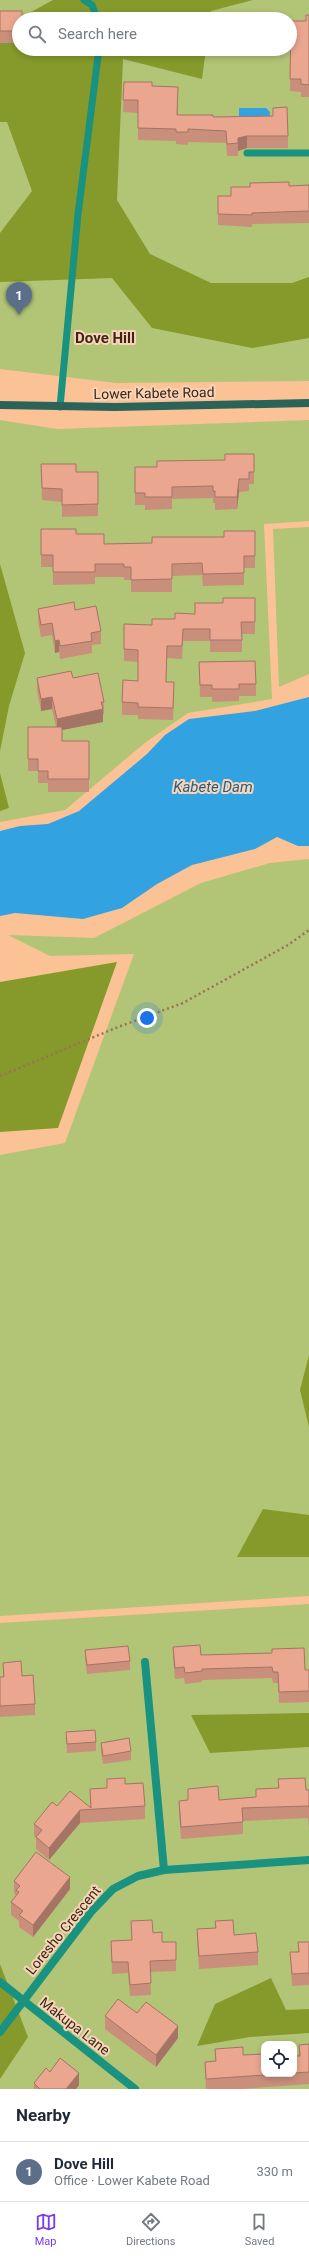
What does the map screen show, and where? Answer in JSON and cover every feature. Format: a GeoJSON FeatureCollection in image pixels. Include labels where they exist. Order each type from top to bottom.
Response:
{"type":"FeatureCollection","features":[{"type":"Feature","properties":{"kind":"main road","name":"Lower Kabete Road"},"geometry":{"type":"LineString","coordinates":[[0,405],[60,407],[309,403]]}},
{"type":"Feature","properties":{"kind":"street"},"geometry":{"type":"LineString","coordinates":[[145,1662],[164,1870]]}},
{"type":"Feature","properties":{"kind":"street","name":"Loresho Crescent"},"geometry":{"type":"LineString","coordinates":[[0,2032],[104,1896],[113,1889],[138,1876],[164,1870],[309,1860]]}},
{"type":"Feature","properties":{"kind":"street","name":"Makupa Lane"},"geometry":{"type":"LineString","coordinates":[[0,1982],[135,2089]]}},
{"type":"Feature","properties":{"kind":"lane"},"geometry":{"type":"LineString","coordinates":[[84,0],[92,5],[94,12]]}},
{"type":"Feature","properties":{"kind":"lane"},"geometry":{"type":"LineString","coordinates":[[60,407],[78,214],[98,56]]}},
{"type":"Feature","properties":{"kind":"lane"},"geometry":{"type":"LineString","coordinates":[[247,153],[309,153]]}},
{"type":"Feature","properties":{"kind":"path"},"geometry":{"type":"LineString","coordinates":[[0,1076],[118,1027],[183,1003],[288,945],[309,930]]}},
{"type":"Feature","properties":{"kind":"green space"},"geometry":{"type":"Polygon","coordinates":[[[0,0],[309,0],[309,381],[116,383],[0,369],[0,0]]]}},
{"type":"Feature","properties":{"kind":"green space"},"geometry":{"type":"Polygon","coordinates":[[[53,0],[253,0],[211,12],[31,12],[53,0]]]}},
{"type":"Feature","properties":{"kind":"green space"},"geometry":{"type":"Polygon","coordinates":[[[12,22],[12,56],[205,56],[202,79],[123,59],[117,200],[150,254],[211,283],[292,283],[309,277],[309,338],[252,348],[152,328],[112,278],[0,282],[0,233],[32,191],[7,122],[0,122],[0,29],[12,22]]]}},
{"type":"Feature","properties":{"kind":"green space"},"geometry":{"type":"Polygon","coordinates":[[[0,420],[57,429],[309,420],[309,521],[264,524],[272,699],[188,713],[146,742],[65,810],[0,822],[0,420]]]}},
{"type":"Feature","properties":{"kind":"green space"},"geometry":{"type":"Polygon","coordinates":[[[309,527],[309,674],[279,687],[273,529],[309,527]]]}},
{"type":"Feature","properties":{"kind":"green space"},"geometry":{"type":"Polygon","coordinates":[[[0,564],[25,653],[9,706],[0,751],[0,564]]]}},
{"type":"Feature","properties":{"kind":"green space"},"geometry":{"type":"Polygon","coordinates":[[[0,773],[9,808],[0,811],[0,773]]]}},
{"type":"Feature","properties":{"kind":"green space"},"geometry":{"type":"Polygon","coordinates":[[[309,859],[309,1596],[0,1616],[0,1155],[65,1143],[134,954],[50,956],[8,935],[94,938],[201,883],[270,863],[309,859]]]}},
{"type":"Feature","properties":{"kind":"green space"},"geometry":{"type":"Polygon","coordinates":[[[117,962],[58,1128],[0,1132],[0,982],[117,962]]]}},
{"type":"Feature","properties":{"kind":"green space"},"geometry":{"type":"Polygon","coordinates":[[[309,1355],[309,1427],[300,1390],[309,1355]]]}},
{"type":"Feature","properties":{"kind":"green space"},"geometry":{"type":"Polygon","coordinates":[[[263,1509],[309,1515],[309,1557],[237,1557],[263,1509]]]}},
{"type":"Feature","properties":{"kind":"green space"},"geometry":{"type":"Polygon","coordinates":[[[309,1604],[309,2089],[0,2089],[0,1623],[309,1604]]]}},
{"type":"Feature","properties":{"kind":"green space"},"geometry":{"type":"Polygon","coordinates":[[[309,1713],[309,1747],[210,1753],[191,1715],[309,1713]]]}},
{"type":"Feature","properties":{"kind":"green space"},"geometry":{"type":"Polygon","coordinates":[[[0,1964],[28,2037],[0,2079],[0,1964]]]}},
{"type":"Feature","properties":{"kind":"green space"},"geometry":{"type":"Polygon","coordinates":[[[271,1978],[286,2010],[309,2009],[309,2033],[250,2037],[197,2046],[215,2004],[271,1978]]]}},
{"type":"Feature","properties":{"kind":"water"},"geometry":{"type":"Polygon","coordinates":[[[239,108],[266,108],[270,112],[269,122],[239,123],[239,108]]]}},
{"type":"Feature","properties":{"kind":"water","name":"Kabete Dam"},"geometry":{"type":"Polygon","coordinates":[[[309,697],[309,846],[298,846],[277,837],[255,849],[192,865],[157,884],[122,908],[83,919],[15,913],[0,916],[0,831],[20,826],[48,824],[79,811],[147,754],[165,735],[189,719],[255,711],[309,697]]]}},
{"type":"Feature","properties":{"kind":"building"},"geometry":{"type":"Polygon","coordinates":[[[0,11],[22,11],[12,12],[12,31],[0,31],[0,11]]]}},
{"type":"Feature","properties":{"kind":"building"},"geometry":{"type":"Polygon","coordinates":[[[306,15],[309,15],[309,85],[301,84],[301,79],[290,79],[290,56],[297,56],[297,21],[306,21],[306,15]]]}},
{"type":"Feature","properties":{"kind":"building"},"geometry":{"type":"Polygon","coordinates":[[[124,82],[152,82],[152,86],[178,87],[177,115],[213,115],[213,117],[273,116],[273,108],[287,107],[288,136],[247,136],[238,138],[238,143],[227,144],[226,131],[188,129],[188,132],[176,132],[176,129],[138,128],[138,100],[123,100],[124,82]]]}},
{"type":"Feature","properties":{"kind":"building"},"geometry":{"type":"Polygon","coordinates":[[[289,182],[289,186],[309,185],[309,211],[252,213],[252,215],[218,214],[218,196],[231,196],[231,187],[250,187],[250,183],[289,182]]]}},
{"type":"Feature","properties":{"kind":"building"},"geometry":{"type":"Polygon","coordinates":[[[225,454],[254,454],[254,472],[249,472],[249,479],[239,479],[237,497],[215,497],[213,486],[172,487],[172,497],[145,497],[145,493],[135,493],[135,467],[157,467],[157,461],[225,460],[225,454]]]}},
{"type":"Feature","properties":{"kind":"building"},"geometry":{"type":"Polygon","coordinates":[[[41,464],[76,464],[76,472],[98,472],[98,504],[62,505],[62,489],[42,488],[41,464]]]}},
{"type":"Feature","properties":{"kind":"building"},"geometry":{"type":"Polygon","coordinates":[[[41,529],[76,529],[76,534],[104,534],[104,544],[152,543],[152,537],[224,537],[224,531],[255,531],[255,556],[244,556],[244,573],[203,574],[202,563],[172,564],[172,579],[131,580],[131,567],[124,567],[124,564],[95,564],[95,572],[53,572],[53,555],[41,555],[41,529]]]}},
{"type":"Feature","properties":{"kind":"building"},"geometry":{"type":"Polygon","coordinates":[[[223,598],[255,598],[255,622],[241,622],[242,640],[210,640],[210,629],[183,629],[182,646],[167,646],[166,682],[174,682],[173,708],[138,707],[138,703],[122,702],[123,680],[138,681],[138,650],[124,649],[124,624],[152,625],[152,619],[175,619],[175,613],[195,614],[195,603],[223,603],[223,598]]]}},
{"type":"Feature","properties":{"kind":"building"},"geometry":{"type":"Polygon","coordinates":[[[74,602],[75,610],[96,606],[101,631],[91,633],[92,641],[60,646],[59,640],[55,641],[52,623],[41,625],[38,609],[74,602]]]}},
{"type":"Feature","properties":{"kind":"building"},"geometry":{"type":"Polygon","coordinates":[[[255,661],[256,684],[239,684],[239,689],[212,689],[212,685],[200,685],[199,662],[255,661]]]}},
{"type":"Feature","properties":{"kind":"building"},"geometry":{"type":"Polygon","coordinates":[[[71,671],[73,678],[98,673],[104,702],[101,702],[103,709],[57,719],[52,697],[41,699],[37,678],[71,671]]]}},
{"type":"Feature","properties":{"kind":"building"},"geometry":{"type":"Polygon","coordinates":[[[28,727],[62,727],[62,741],[89,741],[89,779],[48,779],[48,771],[38,771],[38,759],[28,759],[28,727]]]}},
{"type":"Feature","properties":{"kind":"building"},"geometry":{"type":"Polygon","coordinates":[[[200,1645],[201,1655],[272,1653],[272,1649],[304,1648],[305,1670],[309,1670],[309,1691],[279,1692],[278,1672],[273,1672],[272,1667],[202,1669],[202,1671],[185,1673],[184,1667],[175,1668],[173,1647],[200,1645]]]}},
{"type":"Feature","properties":{"kind":"building"},"geometry":{"type":"Polygon","coordinates":[[[128,1646],[130,1661],[87,1665],[85,1650],[128,1646]]]}},
{"type":"Feature","properties":{"kind":"building"},"geometry":{"type":"Polygon","coordinates":[[[21,1661],[22,1676],[33,1675],[35,1704],[0,1706],[0,1677],[4,1677],[3,1663],[21,1661]]]}},
{"type":"Feature","properties":{"kind":"building"},"geometry":{"type":"Polygon","coordinates":[[[95,1730],[96,1742],[67,1744],[66,1732],[95,1730]]]}},
{"type":"Feature","properties":{"kind":"building"},"geometry":{"type":"Polygon","coordinates":[[[129,1738],[131,1751],[103,1756],[101,1743],[129,1738]]]}},
{"type":"Feature","properties":{"kind":"building"},"geometry":{"type":"Polygon","coordinates":[[[125,1778],[125,1784],[143,1783],[145,1806],[80,1810],[49,1848],[36,1837],[42,1830],[34,1824],[52,1802],[57,1806],[70,1791],[91,1808],[90,1789],[107,1788],[107,1779],[125,1778]]]}},
{"type":"Feature","properties":{"kind":"building"},"geometry":{"type":"Polygon","coordinates":[[[305,1778],[306,1790],[309,1790],[309,1806],[242,1808],[243,1822],[181,1827],[179,1801],[188,1800],[188,1789],[218,1786],[219,1800],[256,1797],[256,1789],[279,1788],[278,1779],[305,1778]]]}},
{"type":"Feature","properties":{"kind":"building"},"geometry":{"type":"Polygon","coordinates":[[[36,1852],[70,1877],[33,1925],[19,1915],[23,1911],[11,1902],[19,1892],[16,1890],[20,1886],[14,1881],[36,1852]]]}},
{"type":"Feature","properties":{"kind":"building"},"geometry":{"type":"Polygon","coordinates":[[[152,1920],[153,1933],[162,1932],[162,1942],[176,1942],[176,1960],[150,1961],[151,1983],[130,1985],[128,1962],[112,1962],[111,1941],[132,1940],[131,1921],[152,1920]]]}},
{"type":"Feature","properties":{"kind":"building"},"geometry":{"type":"Polygon","coordinates":[[[233,1920],[234,1935],[256,1933],[258,1952],[199,1956],[197,1929],[216,1928],[215,1921],[233,1920]]]}},
{"type":"Feature","properties":{"kind":"building"},"geometry":{"type":"Polygon","coordinates":[[[298,1942],[309,1942],[309,1973],[292,1974],[290,1952],[299,1952],[298,1942]]]}},
{"type":"Feature","properties":{"kind":"building"},"geometry":{"type":"Polygon","coordinates":[[[118,1999],[137,2013],[146,2002],[178,2026],[156,2055],[105,2016],[118,1999]]]}},
{"type":"Feature","properties":{"kind":"building"},"geometry":{"type":"Polygon","coordinates":[[[309,2044],[309,2072],[297,2073],[297,2056],[300,2056],[299,2045],[309,2044]]]}},
{"type":"Feature","properties":{"kind":"building"},"geometry":{"type":"Polygon","coordinates":[[[243,2047],[243,2055],[261,2054],[261,2075],[206,2079],[205,2062],[216,2061],[215,2049],[243,2047]]]}},
{"type":"Feature","properties":{"kind":"building"},"geometry":{"type":"Polygon","coordinates":[[[60,2058],[79,2073],[66,2089],[40,2089],[34,2083],[46,2068],[50,2072],[60,2058]]]}},
{"type":"Feature","properties":{"kind":"place","name":"Dove Hill"},"geometry":{"type":"Point","coordinates":[19,315]}},
{"type":"Feature","properties":{"kind":"district","name":"Dove Hill"},"geometry":{"type":"Point","coordinates":[105,338]}}]}
